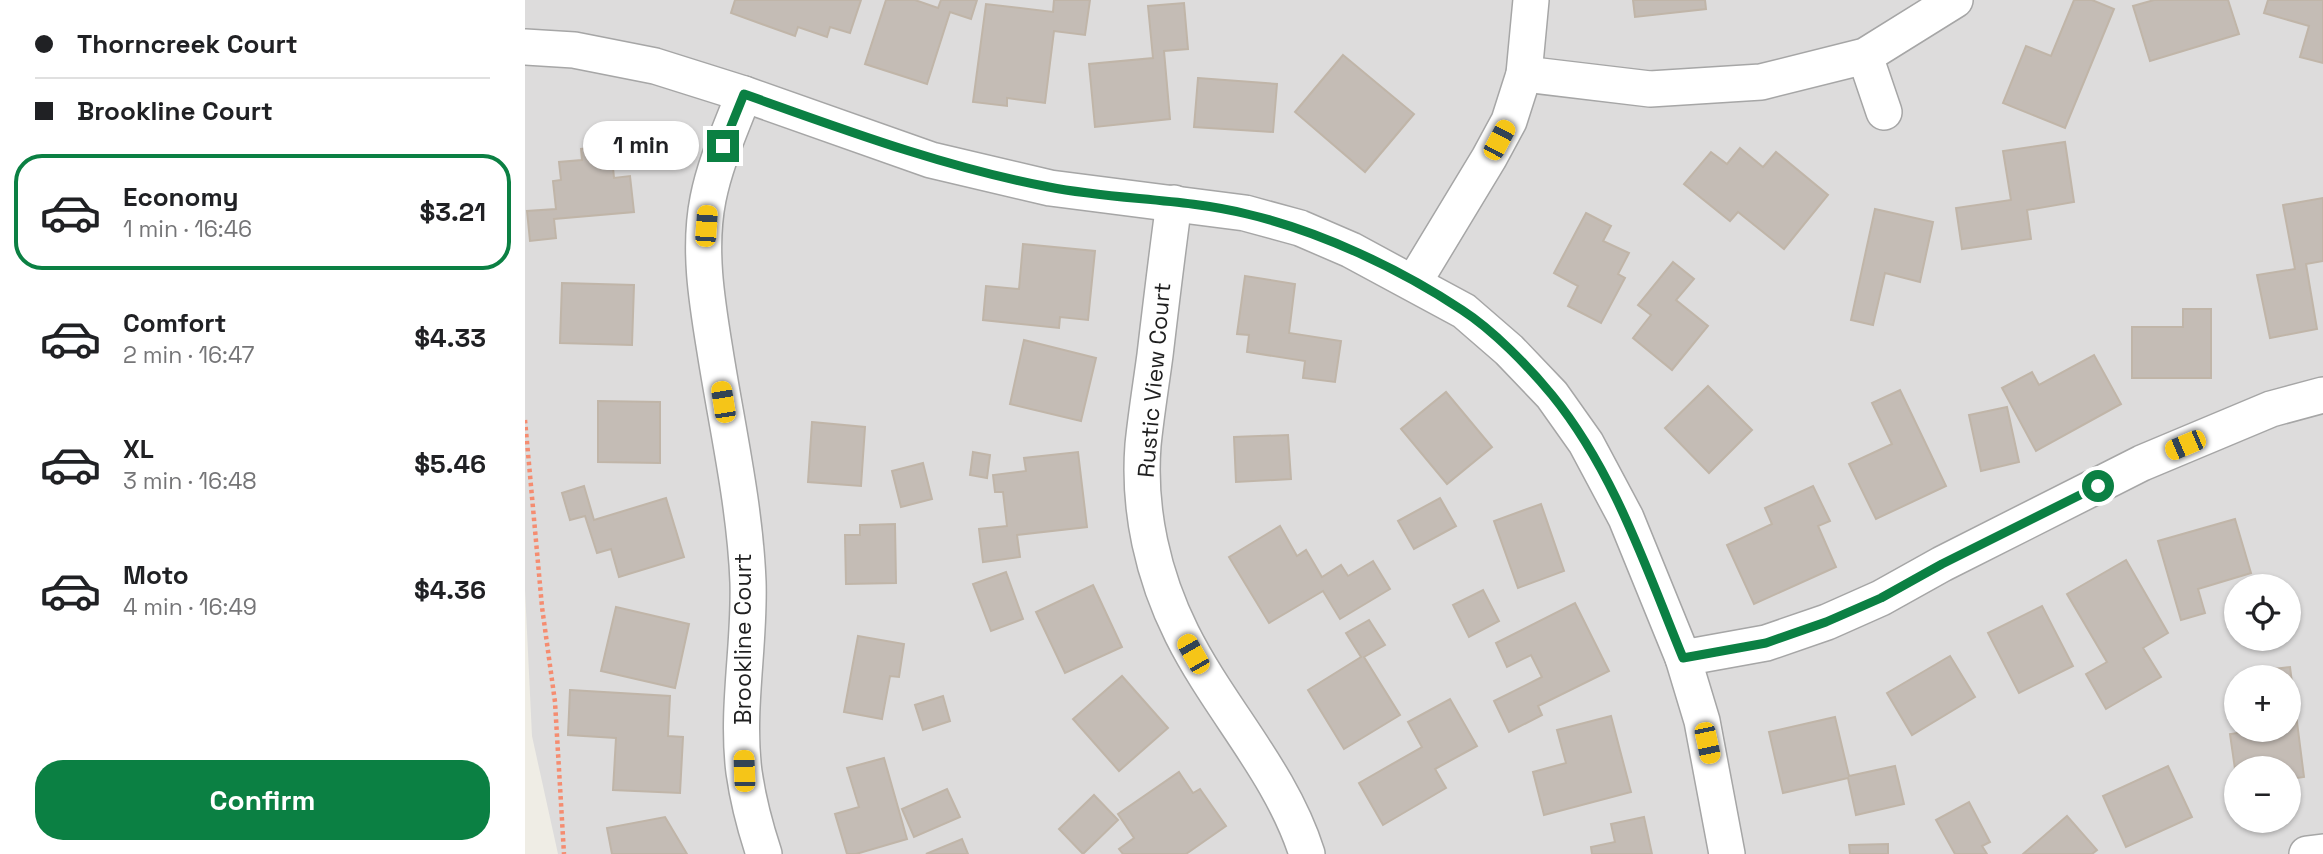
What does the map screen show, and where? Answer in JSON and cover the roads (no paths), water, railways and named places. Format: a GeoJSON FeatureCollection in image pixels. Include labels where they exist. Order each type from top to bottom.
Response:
{"type":"FeatureCollection","features":[{"type":"Feature","properties":{"kind":"street"},"geometry":{"type":"LineString","coordinates":[[1414,282],[1509,121],[1524,74],[1531,0]]}},
{"type":"Feature","properties":{"kind":"street"},"geometry":{"type":"LineString","coordinates":[[1524,74],[1650,89],[1761,82],[1865,56],[1955,0]]}},
{"type":"Feature","properties":{"kind":"street"},"geometry":{"type":"LineString","coordinates":[[525,47],[574,50],[655,66],[744,94],[931,160],[1050,188],[1245,213],[1300,228],[1351,250],[1464,311],[1509,350],[1552,395],[1586,443],[1626,518],[1683,658],[1702,721],[1727,854]]}},
{"type":"Feature","properties":{"kind":"street"},"geometry":{"type":"LineString","coordinates":[[1865,56],[1884,112]]}},
{"type":"Feature","properties":{"kind":"street","name":"Brookline Court"},"geometry":{"type":"LineString","coordinates":[[744,94],[723,146],[708,200],[704,252],[707,303],[743,527],[748,583],[742,716],[744,771],[764,854]]}},
{"type":"Feature","properties":{"kind":"street","name":"Rustic View Court"},"geometry":{"type":"LineString","coordinates":[[1174,203],[1143,447],[1144,503],[1150,552],[1163,593],[1182,634],[1203,673],[1275,781],[1298,825],[1307,854]]}},
{"type":"Feature","properties":{"kind":"street"},"geometry":{"type":"LineString","coordinates":[[1683,658],[1766,643],[1826,622],[1881,598],[1942,564],[2142,463],[2271,408],[2323,395]]}},
{"type":"Feature","properties":{"kind":"street"},"geometry":{"type":"LineString","coordinates":[[2307,854],[2323,852]]}}]}
